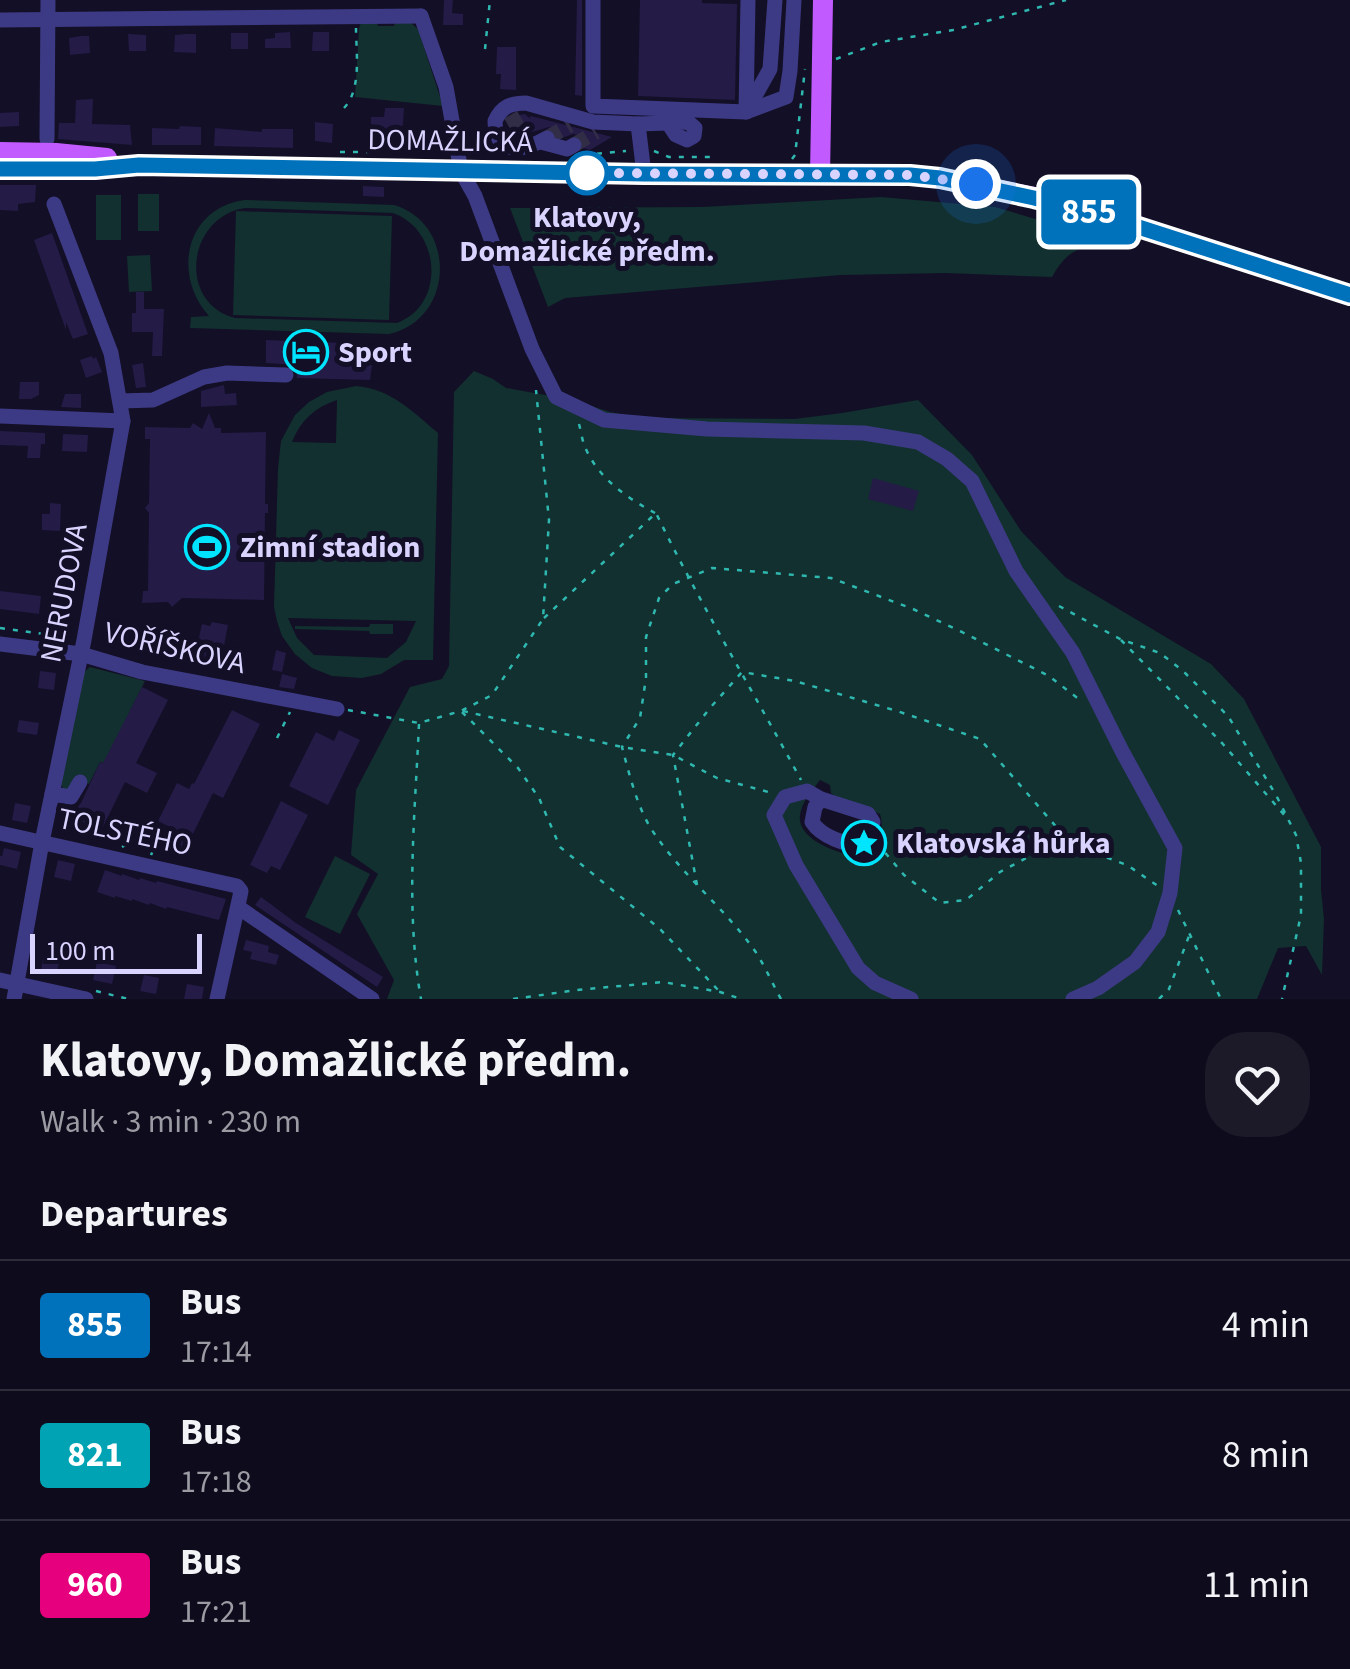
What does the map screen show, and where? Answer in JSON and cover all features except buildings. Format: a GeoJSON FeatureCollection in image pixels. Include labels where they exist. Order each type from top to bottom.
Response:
{"type":"FeatureCollection","features":[{"type":"Feature","properties":{"kind":"main road"},"geometry":{"type":"LineString","coordinates":[[820,175],[823,0]]}},
{"type":"Feature","properties":{"kind":"main road","name":"DOMAŽLICKÁ"},"geometry":{"type":"LineString","coordinates":[[0,152],[85,155],[139,165]]}},
{"type":"Feature","properties":{"kind":"main road","name":"DOMAŽLICKÁ"},"geometry":{"type":"LineString","coordinates":[[0,169],[139,165],[910,175],[976,184],[1101,215],[1350,295]]}},
{"type":"Feature","properties":{"kind":"street"},"geometry":{"type":"LineString","coordinates":[[47,139],[48,0]]}},
{"type":"Feature","properties":{"kind":"street"},"geometry":{"type":"LineString","coordinates":[[162,19],[164,0]]}},
{"type":"Feature","properties":{"kind":"street"},"geometry":{"type":"LineString","coordinates":[[593,0],[592,106],[746,112],[786,97],[794,0]]}},
{"type":"Feature","properties":{"kind":"street"},"geometry":{"type":"LineString","coordinates":[[746,112],[748,0]]}},
{"type":"Feature","properties":{"kind":"street"},"geometry":{"type":"LineString","coordinates":[[746,112],[770,69],[775,0]]}},
{"type":"Feature","properties":{"kind":"street"},"geometry":{"type":"LineString","coordinates":[[0,20],[162,19],[338,8],[356,16],[424,8],[446,87],[461,171],[475,196],[532,349],[556,397],[604,420],[707,429],[864,433],[918,442],[947,459],[972,481],[1016,571],[1073,653],[1175,848],[1170,893],[1158,932],[1134,962],[1098,988],[1073,999]]}},
{"type":"Feature","properties":{"kind":"street"},"geometry":{"type":"LineString","coordinates":[[770,69],[790,70]]}},
{"type":"Feature","properties":{"kind":"street"},"geometry":{"type":"LineString","coordinates":[[555,143],[516,149],[502,143],[502,129],[495,121],[505,107],[515,103],[584,126],[668,123]]}},
{"type":"Feature","properties":{"kind":"street"},"geometry":{"type":"LineString","coordinates":[[638,124],[644,174]]}},
{"type":"Feature","properties":{"kind":"street","name":"NERUDOVA"},"geometry":{"type":"LineString","coordinates":[[10,988],[82,647],[123,421],[111,353],[54,204]]}},
{"type":"Feature","properties":{"kind":"street"},"geometry":{"type":"LineString","coordinates":[[120,401],[153,400],[204,377],[228,373],[286,375]]}},
{"type":"Feature","properties":{"kind":"street"},"geometry":{"type":"LineString","coordinates":[[0,416],[123,421]]}},
{"type":"Feature","properties":{"kind":"street","name":"VOŘÍŠKOVA"},"geometry":{"type":"LineString","coordinates":[[0,644],[82,647],[142,672],[337,708]]}},
{"type":"Feature","properties":{"kind":"street"},"geometry":{"type":"LineString","coordinates":[[52,794],[71,798],[80,782]]}},
{"type":"Feature","properties":{"kind":"street"},"geometry":{"type":"LineString","coordinates":[[814,795],[812,822],[819,831],[860,845],[872,822],[868,814],[814,795],[785,797],[774,814],[796,865],[858,968],[875,982],[911,999]]}},
{"type":"Feature","properties":{"kind":"street","name":"TOLSTÉHO"},"geometry":{"type":"LineString","coordinates":[[0,833],[237,886],[238,906]]}},
{"type":"Feature","properties":{"kind":"street"},"geometry":{"type":"LineString","coordinates":[[217,999],[238,906],[372,999]]}},
{"type":"Feature","properties":{"kind":"street"},"geometry":{"type":"LineString","coordinates":[[10,988],[86,999]]}},
{"type":"Feature","properties":{"kind":"path"},"geometry":{"type":"LineString","coordinates":[[485,49],[490,0]]}},
{"type":"Feature","properties":{"kind":"path"},"geometry":{"type":"LineString","coordinates":[[821,60],[832,60],[881,42],[953,30],[1066,0]]}},
{"type":"Feature","properties":{"kind":"path"},"geometry":{"type":"LineString","coordinates":[[344,108],[354,90],[356,16]]}},
{"type":"Feature","properties":{"kind":"path"},"geometry":{"type":"LineString","coordinates":[[536,387],[548,520],[544,620]]}},
{"type":"Feature","properties":{"kind":"path"},"geometry":{"type":"LineString","coordinates":[[575,406],[585,448],[606,478],[627,498],[656,513],[688,579],[814,795]]}},
{"type":"Feature","properties":{"kind":"path"},"geometry":{"type":"LineString","coordinates":[[337,708],[420,723],[461,711],[492,694],[544,620],[656,513]]}},
{"type":"Feature","properties":{"kind":"path"},"geometry":{"type":"LineString","coordinates":[[780,999],[757,953],[649,825],[622,746],[640,718],[646,678],[646,637],[659,598],[672,584],[712,568],[832,578],[912,610],[1050,676],[1086,705]]}},
{"type":"Feature","properties":{"kind":"path"},"geometry":{"type":"LineString","coordinates":[[1053,603],[1120,639],[1160,653],[1203,689],[1228,716],[1276,795],[1296,835],[1301,863],[1301,915],[1282,999]]}},
{"type":"Feature","properties":{"kind":"path"},"geometry":{"type":"LineString","coordinates":[[0,628],[82,647]]}},
{"type":"Feature","properties":{"kind":"path"},"geometry":{"type":"LineString","coordinates":[[1120,639],[1222,742],[1288,821]]}},
{"type":"Feature","properties":{"kind":"path"},"geometry":{"type":"LineString","coordinates":[[697,886],[673,755],[742,672]]}},
{"type":"Feature","properties":{"kind":"path"},"geometry":{"type":"LineString","coordinates":[[742,672],[795,681],[980,740],[1072,844],[1127,865],[1170,893],[1221,999]]}},
{"type":"Feature","properties":{"kind":"path"},"geometry":{"type":"LineString","coordinates":[[461,711],[673,755],[717,778],[785,797]]}},
{"type":"Feature","properties":{"kind":"path"},"geometry":{"type":"LineString","coordinates":[[461,711],[518,768],[538,798],[560,848],[660,929],[720,992]]}},
{"type":"Feature","properties":{"kind":"path"},"geometry":{"type":"LineString","coordinates":[[420,723],[412,894],[421,999]]}},
{"type":"Feature","properties":{"kind":"path"},"geometry":{"type":"LineString","coordinates":[[115,851],[165,824],[149,858]]}},
{"type":"Feature","properties":{"kind":"path"},"geometry":{"type":"LineString","coordinates":[[869,833],[904,875],[940,903],[966,900],[1000,872],[1044,848],[1072,844]]}},
{"type":"Feature","properties":{"kind":"path"},"geometry":{"type":"LineString","coordinates":[[1159,999],[1168,989],[1189,935]]}},
{"type":"Feature","properties":{"kind":"path"},"geometry":{"type":"LineString","coordinates":[[513,999],[663,982],[741,999]]}},
{"type":"Feature","properties":{"kind":"green space"},"geometry":{"type":"Polygon","coordinates":[[[395,22],[411,23],[418,29],[443,106],[355,97],[361,23],[394,26],[395,22]]]}},
{"type":"Feature","properties":{"kind":"green space"},"geometry":{"type":"Polygon","coordinates":[[[138,194],[159,194],[159,231],[138,231],[138,194]]]}},
{"type":"Feature","properties":{"kind":"green space"},"geometry":{"type":"Polygon","coordinates":[[[96,195],[121,195],[121,240],[96,240],[96,195]]]}},
{"type":"Feature","properties":{"kind":"green space"},"geometry":{"type":"Polygon","coordinates":[[[881,197],[995,207],[1106,240],[1074,252],[1052,277],[841,275],[565,298],[548,307],[510,208],[703,207],[881,197]]]}},
{"type":"Feature","properties":{"kind":"green space"},"geometry":{"type":"Polygon","coordinates":[[[245,200],[394,205],[415,215],[429,231],[438,250],[436,292],[426,311],[411,325],[389,334],[190,328],[191,317],[209,316],[197,300],[191,282],[191,246],[197,229],[225,206],[245,200]],[[245,208],[226,215],[211,227],[196,261],[197,279],[204,296],[216,309],[235,318],[397,323],[413,314],[424,301],[431,268],[421,235],[393,213],[245,208]]]}},
{"type":"Feature","properties":{"kind":"green space"},"geometry":{"type":"Polygon","coordinates":[[[236,211],[392,216],[389,320],[233,315],[236,211]]]}},
{"type":"Feature","properties":{"kind":"green space"},"geometry":{"type":"Polygon","coordinates":[[[150,255],[152,291],[129,292],[127,256],[150,255]]]}},
{"type":"Feature","properties":{"kind":"green space"},"geometry":{"type":"Polygon","coordinates":[[[474,371],[506,388],[642,418],[795,419],[918,400],[972,455],[1021,531],[1065,577],[1211,664],[1244,699],[1321,847],[1322,975],[1306,946],[1278,948],[1257,999],[387,999],[394,980],[357,914],[378,874],[351,855],[356,790],[410,687],[442,679],[449,666],[454,392],[474,371]],[[820,780],[811,792],[801,810],[801,825],[824,846],[867,859],[880,838],[880,814],[835,796],[830,785],[820,780]]]}},
{"type":"Feature","properties":{"kind":"green space"},"geometry":{"type":"Polygon","coordinates":[[[356,386],[380,392],[400,402],[438,433],[433,660],[404,660],[381,674],[362,678],[332,676],[312,668],[282,636],[274,607],[281,441],[295,415],[327,392],[356,386]],[[337,400],[309,416],[292,442],[336,443],[337,400]],[[288,618],[297,638],[314,655],[387,658],[406,642],[416,621],[415,621],[288,618]]]}},
{"type":"Feature","properties":{"kind":"green space"},"geometry":{"type":"Polygon","coordinates":[[[393,624],[393,634],[295,629],[295,626],[393,624]]]}},
{"type":"Feature","properties":{"kind":"green space"},"geometry":{"type":"Polygon","coordinates":[[[90,667],[145,681],[104,763],[100,762],[89,784],[76,778],[64,790],[59,782],[83,673],[90,667]]]}},
{"type":"Feature","properties":{"kind":"green space"},"geometry":{"type":"Polygon","coordinates":[[[335,856],[370,874],[340,934],[305,917],[335,856]]]}},
{"type":"Feature","properties":{"kind":"tunnel"},"geometry":{"type":"LineString","coordinates":[[508,125],[527,114]]}},
{"type":"Feature","properties":{"kind":"tunnel"},"geometry":{"type":"LineString","coordinates":[[547,138],[570,125]]}},
{"type":"Feature","properties":{"kind":"tunnel"},"geometry":{"type":"LineString","coordinates":[[574,145],[596,132]]}},
{"type":"Feature","properties":{"kind":"bus line","name":"855"},"geometry":{"type":"LineString","coordinates":[[0,169],[139,165],[910,175],[976,184],[1101,215],[1350,295]]}},
{"type":"Feature","properties":{"kind":"place","name":"Klatovy, Domažlické předm."},"geometry":{"type":"Point","coordinates":[587,173]}},
{"type":"Feature","properties":{"kind":"place","name":"Sport"},"geometry":{"type":"Point","coordinates":[306,352]}},
{"type":"Feature","properties":{"kind":"place","name":"Zimní stadion"},"geometry":{"type":"Point","coordinates":[207,547]}},
{"type":"Feature","properties":{"kind":"place","name":"Klatovská hůrka"},"geometry":{"type":"Point","coordinates":[864,843]}},
{"type":"Feature","properties":{"kind":"route"},"geometry":{"type":"LineString","coordinates":[[587,173],[910,175],[976,184]]}}]}
